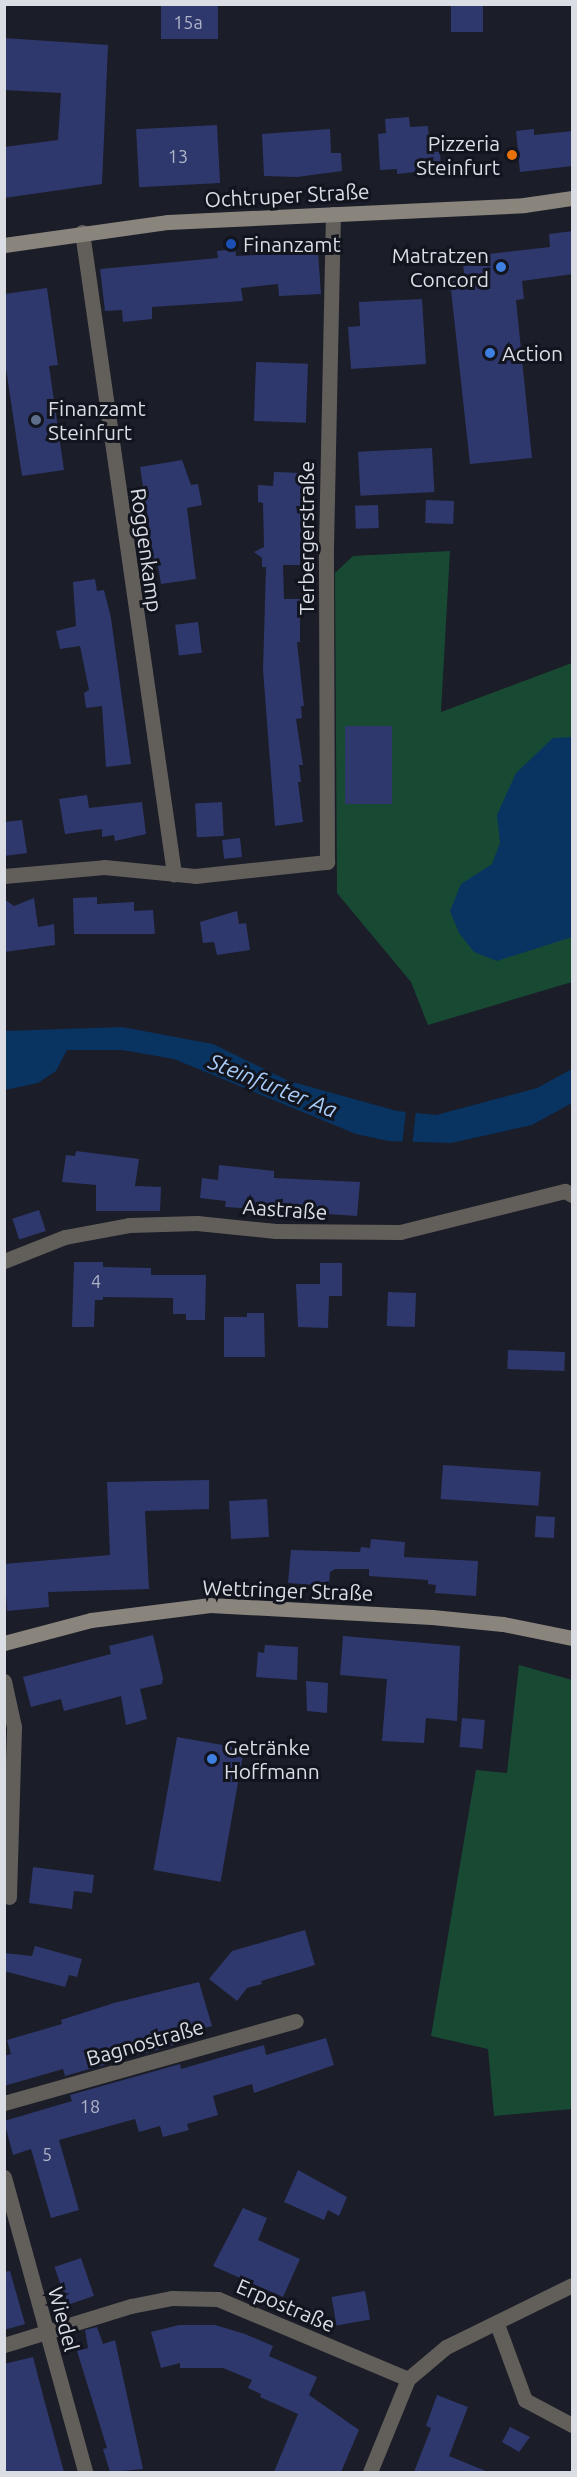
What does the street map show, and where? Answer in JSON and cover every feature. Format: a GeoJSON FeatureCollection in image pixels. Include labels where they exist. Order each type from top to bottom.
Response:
{"type":"FeatureCollection","features":[{"type":"Feature","properties":{"kind":"main road","name":"Ochtruper Straße"},"geometry":{"type":"LineString","coordinates":[[4,245],[82,232],[168,222],[524,205],[573,198]]}},
{"type":"Feature","properties":{"kind":"main road","name":"Wettringer Straße"},"geometry":{"type":"LineString","coordinates":[[4,1643],[91,1620],[210,1605],[432,1617],[503,1624],[573,1638]]}},
{"type":"Feature","properties":{"kind":"street","name":"Terbergerstraße"},"geometry":{"type":"LineString","coordinates":[[174,874],[195,876],[327,862],[326,546],[333,214]]}},
{"type":"Feature","properties":{"kind":"street","name":"Roggenkamp"},"geometry":{"type":"LineString","coordinates":[[82,232],[174,874]]}},
{"type":"Feature","properties":{"kind":"street"},"geometry":{"type":"LineString","coordinates":[[4,876],[104,867],[174,874]]}},
{"type":"Feature","properties":{"kind":"street","name":"Aastraße"},"geometry":{"type":"LineString","coordinates":[[4,1261],[65,1237],[129,1225],[196,1223],[276,1231],[400,1232],[569,1193]]}},
{"type":"Feature","properties":{"kind":"street"},"geometry":{"type":"LineString","coordinates":[[4,1681],[14,1727],[9,1897]]}},
{"type":"Feature","properties":{"kind":"street","name":"Bagnostraße"},"geometry":{"type":"LineString","coordinates":[[4,2103],[296,2021]]}},
{"type":"Feature","properties":{"kind":"street","name":"Wiedel"},"geometry":{"type":"LineString","coordinates":[[4,2177],[85,2472]]}},
{"type":"Feature","properties":{"kind":"street"},"geometry":{"type":"LineString","coordinates":[[370,2472],[408,2379],[446,2347],[573,2285]]}},
{"type":"Feature","properties":{"kind":"street","name":"Erpostraße"},"geometry":{"type":"LineString","coordinates":[[4,2345],[46,2334],[131,2306],[172,2298],[218,2299],[408,2379]]}},
{"type":"Feature","properties":{"kind":"street"},"geometry":{"type":"LineString","coordinates":[[497,2324],[525,2400],[573,2425]]}},
{"type":"Feature","properties":{"kind":"green space"},"geometry":{"type":"Polygon","coordinates":[[[450,551],[441,712],[572,663],[572,982],[428,1025],[411,982],[337,893],[335,573],[353,556],[450,551]]]}},
{"type":"Feature","properties":{"kind":"green space"},"geometry":{"type":"Polygon","coordinates":[[[519,1665],[572,1680],[572,2109],[494,2116],[488,2049],[431,2036],[476,1770],[507,1773],[519,1665]]]}},
{"type":"Feature","properties":{"kind":"water"},"geometry":{"type":"Polygon","coordinates":[[[572,737],[572,937],[497,961],[474,952],[459,933],[450,911],[461,884],[492,864],[500,843],[497,815],[516,773],[553,738],[572,737]]]}},
{"type":"Feature","properties":{"kind":"water","name":"Steinfurter Aa"},"geometry":{"type":"Polygon","coordinates":[[[122,1027],[213,1044],[289,1081],[397,1111],[436,1115],[537,1088],[572,1069],[572,1103],[532,1125],[451,1143],[388,1141],[356,1134],[174,1059],[122,1050],[67,1050],[56,1071],[38,1083],[5,1090],[4,1031],[122,1027]]]}},
{"type":"Feature","properties":{"kind":"pier"},"geometry":{"type":"Polygon","coordinates":[[[406,1109],[416,1110],[412,1146],[402,1145],[406,1109]]]}},
{"type":"Feature","properties":{"kind":"building"},"geometry":{"type":"Polygon","coordinates":[[[161,4],[218,4],[218,39],[161,39],[161,4]]]}},
{"type":"Feature","properties":{"kind":"building"},"geometry":{"type":"Polygon","coordinates":[[[451,4],[483,4],[483,32],[451,32],[451,4]]]}},
{"type":"Feature","properties":{"kind":"building"},"geometry":{"type":"Polygon","coordinates":[[[4,38],[108,45],[102,184],[4,198],[4,147],[58,140],[61,93],[4,90],[4,38]]]}},
{"type":"Feature","properties":{"kind":"building"},"geometry":{"type":"Polygon","coordinates":[[[409,117],[410,127],[428,126],[430,152],[440,152],[441,169],[397,174],[397,169],[380,170],[378,134],[386,133],[385,119],[409,117]]]}},
{"type":"Feature","properties":{"kind":"building"},"geometry":{"type":"Polygon","coordinates":[[[217,125],[220,183],[139,187],[136,129],[217,125]]]}},
{"type":"Feature","properties":{"kind":"building"},"geometry":{"type":"Polygon","coordinates":[[[330,129],[331,153],[341,153],[342,171],[297,177],[264,176],[262,134],[330,129]]]}},
{"type":"Feature","properties":{"kind":"building"},"geometry":{"type":"Polygon","coordinates":[[[534,129],[534,135],[573,131],[573,166],[520,172],[516,131],[534,129]]]}},
{"type":"Feature","properties":{"kind":"building","name":"Action"},"geometry":{"type":"Polygon","coordinates":[[[573,231],[573,274],[522,281],[524,299],[516,300],[532,458],[470,464],[450,281],[465,280],[462,257],[550,247],[549,234],[573,231]]]}},
{"type":"Feature","properties":{"kind":"building"},"geometry":{"type":"Polygon","coordinates":[[[235,249],[236,256],[318,252],[321,294],[279,296],[278,284],[241,288],[243,301],[152,307],[152,319],[123,322],[122,310],[105,311],[100,269],[218,258],[217,251],[235,249]]]}},
{"type":"Feature","properties":{"kind":"building","name":"Finanzamt Steinfurt"},"geometry":{"type":"Polygon","coordinates":[[[47,288],[58,365],[49,366],[64,470],[22,476],[4,355],[4,294],[47,288]]]}},
{"type":"Feature","properties":{"kind":"building"},"geometry":{"type":"Polygon","coordinates":[[[422,299],[426,364],[351,369],[348,327],[360,326],[359,302],[422,299]]]}},
{"type":"Feature","properties":{"kind":"building"},"geometry":{"type":"Polygon","coordinates":[[[256,362],[308,364],[306,423],[254,421],[256,362]]]}},
{"type":"Feature","properties":{"kind":"building"},"geometry":{"type":"Polygon","coordinates":[[[432,448],[434,492],[360,496],[358,452],[432,448]]]}},
{"type":"Feature","properties":{"kind":"building"},"geometry":{"type":"Polygon","coordinates":[[[182,460],[191,485],[198,484],[202,505],[187,508],[196,579],[161,584],[157,560],[152,560],[150,545],[141,533],[150,532],[140,467],[182,460]]]}},
{"type":"Feature","properties":{"kind":"building"},"geometry":{"type":"Polygon","coordinates":[[[274,472],[302,473],[300,565],[283,565],[284,599],[300,599],[300,642],[297,642],[304,706],[301,706],[302,718],[296,719],[303,765],[299,765],[301,782],[298,782],[303,822],[275,826],[263,670],[266,567],[262,567],[262,558],[254,552],[264,547],[263,503],[258,502],[258,485],[273,486],[274,472]]]}},
{"type":"Feature","properties":{"kind":"building"},"geometry":{"type":"Polygon","coordinates":[[[426,500],[454,501],[453,524],[425,523],[426,500]]]}},
{"type":"Feature","properties":{"kind":"building"},"geometry":{"type":"Polygon","coordinates":[[[378,505],[379,528],[356,529],[355,506],[378,505]]]}},
{"type":"Feature","properties":{"kind":"building"},"geometry":{"type":"Polygon","coordinates":[[[95,579],[97,591],[104,590],[111,618],[131,764],[106,767],[102,706],[86,708],[84,693],[89,690],[80,646],[60,649],[56,631],[76,626],[73,582],[95,579]]]}},
{"type":"Feature","properties":{"kind":"building"},"geometry":{"type":"Polygon","coordinates":[[[198,622],[202,653],[179,656],[175,625],[198,622]]]}},
{"type":"Feature","properties":{"kind":"building"},"geometry":{"type":"Polygon","coordinates":[[[345,726],[392,726],[392,804],[345,804],[345,726]]]}},
{"type":"Feature","properties":{"kind":"building"},"geometry":{"type":"Polygon","coordinates":[[[87,795],[89,808],[142,802],[146,834],[115,841],[114,835],[102,837],[102,829],[65,834],[59,799],[87,795]]]}},
{"type":"Feature","properties":{"kind":"building"},"geometry":{"type":"Polygon","coordinates":[[[222,802],[224,836],[197,837],[195,803],[222,802]]]}},
{"type":"Feature","properties":{"kind":"building"},"geometry":{"type":"Polygon","coordinates":[[[22,820],[27,853],[4,856],[4,822],[22,820]]]}},
{"type":"Feature","properties":{"kind":"building"},"geometry":{"type":"Polygon","coordinates":[[[240,838],[242,857],[224,859],[222,840],[240,838]]]}},
{"type":"Feature","properties":{"kind":"building"},"geometry":{"type":"Polygon","coordinates":[[[97,897],[97,904],[134,902],[134,911],[153,910],[155,934],[74,934],[73,898],[97,897]]]}},
{"type":"Feature","properties":{"kind":"building"},"geometry":{"type":"Polygon","coordinates":[[[34,898],[38,927],[54,924],[55,945],[4,952],[4,899],[14,906],[34,898]]]}},
{"type":"Feature","properties":{"kind":"building"},"geometry":{"type":"Polygon","coordinates":[[[237,911],[239,924],[246,923],[250,950],[217,955],[214,942],[203,943],[200,922],[237,911]]]}},
{"type":"Feature","properties":{"kind":"building"},"geometry":{"type":"Polygon","coordinates":[[[76,1151],[139,1159],[135,1186],[161,1187],[160,1211],[96,1211],[96,1185],[62,1182],[66,1155],[75,1156],[76,1151]]]}},
{"type":"Feature","properties":{"kind":"building"},"geometry":{"type":"Polygon","coordinates":[[[219,1165],[274,1171],[274,1178],[360,1182],[357,1216],[225,1207],[226,1201],[200,1198],[202,1178],[218,1180],[219,1165]]]}},
{"type":"Feature","properties":{"kind":"building"},"geometry":{"type":"Polygon","coordinates":[[[39,1210],[46,1231],[19,1240],[12,1219],[39,1210]]]}},
{"type":"Feature","properties":{"kind":"building"},"geometry":{"type":"Polygon","coordinates":[[[74,1262],[103,1262],[103,1267],[151,1268],[151,1275],[206,1275],[205,1320],[186,1320],[186,1314],[173,1314],[173,1298],[103,1297],[103,1300],[95,1300],[94,1327],[72,1327],[74,1262]]]}},
{"type":"Feature","properties":{"kind":"building"},"geometry":{"type":"Polygon","coordinates":[[[320,1263],[342,1263],[342,1296],[329,1296],[328,1328],[298,1327],[296,1284],[320,1284],[320,1263]]]}},
{"type":"Feature","properties":{"kind":"building"},"geometry":{"type":"Polygon","coordinates":[[[388,1292],[416,1293],[415,1327],[387,1326],[388,1292]]]}},
{"type":"Feature","properties":{"kind":"building"},"geometry":{"type":"Polygon","coordinates":[[[247,1313],[264,1313],[265,1357],[224,1357],[224,1317],[247,1317],[247,1313]]]}},
{"type":"Feature","properties":{"kind":"building"},"geometry":{"type":"Polygon","coordinates":[[[508,1350],[565,1352],[564,1371],[507,1369],[508,1350]]]}},
{"type":"Feature","properties":{"kind":"building"},"geometry":{"type":"Polygon","coordinates":[[[443,1465],[541,1472],[538,1506],[441,1499],[443,1465]]]}},
{"type":"Feature","properties":{"kind":"building"},"geometry":{"type":"Polygon","coordinates":[[[209,1480],[209,1509],[145,1511],[149,1589],[48,1592],[49,1607],[7,1611],[4,1564],[110,1555],[107,1482],[209,1480]]]}},
{"type":"Feature","properties":{"kind":"building"},"geometry":{"type":"Polygon","coordinates":[[[267,1499],[269,1537],[231,1539],[229,1501],[267,1499]]]}},
{"type":"Feature","properties":{"kind":"building"},"geometry":{"type":"Polygon","coordinates":[[[536,1516],[555,1517],[554,1538],[535,1537],[536,1516]]]}},
{"type":"Feature","properties":{"kind":"building"},"geometry":{"type":"Polygon","coordinates":[[[371,1539],[405,1542],[404,1557],[478,1561],[476,1596],[435,1593],[436,1585],[428,1584],[428,1580],[369,1576],[369,1569],[335,1569],[330,1572],[329,1586],[288,1583],[291,1550],[360,1552],[361,1547],[370,1548],[371,1539]]]}},
{"type":"Feature","properties":{"kind":"building"},"geometry":{"type":"Polygon","coordinates":[[[153,1635],[163,1678],[162,1684],[140,1689],[147,1719],[126,1725],[121,1696],[64,1711],[61,1699],[31,1707],[23,1677],[111,1654],[109,1646],[153,1635]]]}},
{"type":"Feature","properties":{"kind":"building"},"geometry":{"type":"Polygon","coordinates":[[[343,1636],[460,1646],[457,1721],[426,1718],[424,1743],[382,1741],[387,1679],[340,1675],[343,1636]]]}},
{"type":"Feature","properties":{"kind":"building"},"geometry":{"type":"Polygon","coordinates":[[[265,1645],[298,1647],[297,1680],[256,1677],[258,1652],[264,1653],[265,1645]]]}},
{"type":"Feature","properties":{"kind":"building"},"geometry":{"type":"Polygon","coordinates":[[[306,1681],[328,1683],[327,1713],[307,1711],[306,1681]]]}},
{"type":"Feature","properties":{"kind":"building"},"geometry":{"type":"Polygon","coordinates":[[[462,1718],[485,1720],[482,1749],[459,1747],[462,1718]]]}},
{"type":"Feature","properties":{"kind":"building"},"geometry":{"type":"Polygon","coordinates":[[[177,1737],[244,1749],[221,1882],[154,1870],[177,1737]]]}},
{"type":"Feature","properties":{"kind":"building"},"geometry":{"type":"Polygon","coordinates":[[[33,1867],[94,1875],[92,1893],[74,1891],[72,1909],[29,1903],[33,1867]]]}},
{"type":"Feature","properties":{"kind":"building"},"geometry":{"type":"Polygon","coordinates":[[[305,1930],[315,1965],[261,1981],[262,1984],[247,1988],[237,2001],[209,1979],[232,1951],[305,1930]]]}},
{"type":"Feature","properties":{"kind":"building"},"geometry":{"type":"Polygon","coordinates":[[[35,1946],[82,1959],[77,1977],[69,1975],[65,1987],[4,1971],[4,1953],[32,1956],[35,1946]]]}},
{"type":"Feature","properties":{"kind":"building"},"geometry":{"type":"Polygon","coordinates":[[[199,1982],[212,2026],[171,2037],[174,2045],[65,2076],[63,2069],[4,2086],[4,2056],[11,2054],[7,2040],[62,2024],[61,2020],[114,2003],[199,1982]]]}},
{"type":"Feature","properties":{"kind":"building"},"geometry":{"type":"Polygon","coordinates":[[[326,2038],[334,2065],[254,2093],[252,2084],[213,2096],[218,2115],[187,2124],[189,2130],[163,2137],[160,2126],[139,2132],[135,2119],[59,2140],[79,2210],[51,2218],[31,2149],[13,2155],[4,2121],[72,2101],[70,2095],[180,2064],[181,2069],[264,2045],[266,2055],[326,2038]]]}},
{"type":"Feature","properties":{"kind":"building"},"geometry":{"type":"Polygon","coordinates":[[[298,2170],[347,2197],[339,2216],[328,2210],[324,2220],[284,2202],[298,2170]]]}},
{"type":"Feature","properties":{"kind":"building"},"geometry":{"type":"Polygon","coordinates":[[[243,2208],[267,2218],[258,2240],[300,2259],[283,2297],[213,2266],[243,2208]]]}},
{"type":"Feature","properties":{"kind":"building"},"geometry":{"type":"Polygon","coordinates":[[[81,2258],[94,2296],[68,2305],[55,2267],[81,2258]]]}},
{"type":"Feature","properties":{"kind":"building"},"geometry":{"type":"Polygon","coordinates":[[[10,2271],[25,2324],[4,2330],[4,2272],[10,2271]]]}},
{"type":"Feature","properties":{"kind":"building"},"geometry":{"type":"Polygon","coordinates":[[[365,2291],[370,2320],[337,2325],[332,2297],[365,2291]]]}},
{"type":"Feature","properties":{"kind":"building"},"geometry":{"type":"Polygon","coordinates":[[[179,2325],[215,2325],[245,2334],[273,2346],[269,2356],[317,2377],[309,2395],[359,2430],[341,2472],[274,2472],[298,2414],[260,2397],[261,2394],[248,2388],[252,2380],[223,2368],[180,2368],[180,2363],[161,2368],[151,2332],[179,2325]]]}},
{"type":"Feature","properties":{"kind":"building"},"geometry":{"type":"Polygon","coordinates":[[[97,2327],[103,2344],[115,2340],[143,2469],[110,2472],[103,2449],[107,2448],[77,2351],[88,2348],[85,2330],[97,2327]]]}},
{"type":"Feature","properties":{"kind":"building"},"geometry":{"type":"Polygon","coordinates":[[[33,2357],[64,2472],[4,2472],[4,2364],[33,2357]]]}},
{"type":"Feature","properties":{"kind":"building"},"geometry":{"type":"Polygon","coordinates":[[[437,2395],[468,2407],[449,2456],[488,2472],[414,2472],[431,2428],[426,2426],[437,2395]]]}},
{"type":"Feature","properties":{"kind":"building"},"geometry":{"type":"Polygon","coordinates":[[[510,2427],[530,2437],[519,2452],[502,2442],[510,2427]]]}},
{"type":"Feature","properties":{"kind":"place","name":"Pizzeria Steinfurt"},"geometry":{"type":"Point","coordinates":[512,155]}},
{"type":"Feature","properties":{"kind":"place","name":"Finanzamt"},"geometry":{"type":"Point","coordinates":[231,244]}},
{"type":"Feature","properties":{"kind":"place","name":"Matratzen Concord"},"geometry":{"type":"Point","coordinates":[501,267]}},
{"type":"Feature","properties":{"kind":"place","name":"Action"},"geometry":{"type":"Point","coordinates":[490,353]}},
{"type":"Feature","properties":{"kind":"place","name":"Finanzamt Steinfurt"},"geometry":{"type":"Point","coordinates":[36,420]}},
{"type":"Feature","properties":{"kind":"place","name":"Getränke Hoffmann"},"geometry":{"type":"Point","coordinates":[212,1759]}}]}
